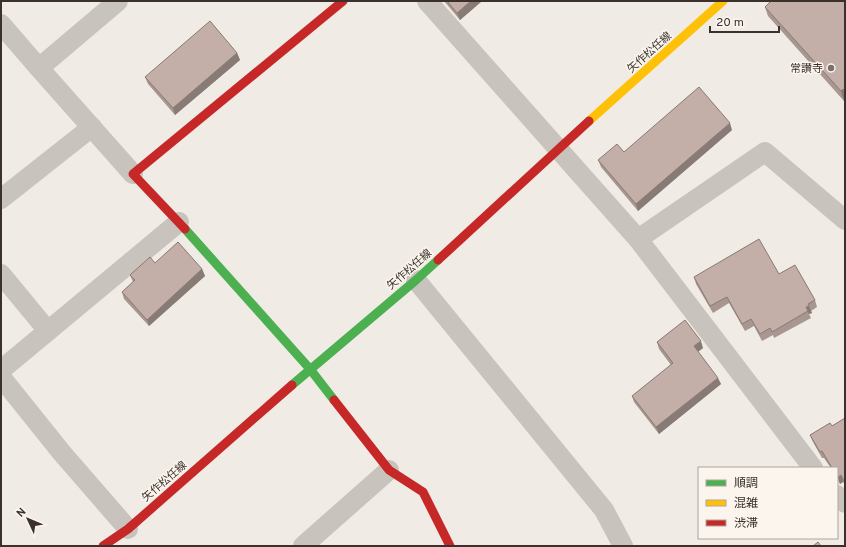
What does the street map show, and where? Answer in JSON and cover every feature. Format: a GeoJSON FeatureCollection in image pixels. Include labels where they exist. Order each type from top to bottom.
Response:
{"type":"FeatureCollection","features":[{"type":"Feature","properties":{"kind":"main road"},"geometry":{"type":"LineString","coordinates":[[343,1],[133,174],[179,222],[310,369],[389,470],[423,492],[450,546]]}},
{"type":"Feature","properties":{"kind":"main road","name":"矢作松任線"},"geometry":{"type":"LineString","coordinates":[[103,546],[128,529],[310,369],[416,280],[558,149],[723,1]]}},
{"type":"Feature","properties":{"kind":"street"},"geometry":{"type":"LineString","coordinates":[[39,68],[118,1]]}},
{"type":"Feature","properties":{"kind":"street"},"geometry":{"type":"LineString","coordinates":[[427,1],[638,239],[812,467]]}},
{"type":"Feature","properties":{"kind":"street"},"geometry":{"type":"LineString","coordinates":[[1,24],[133,174]]}},
{"type":"Feature","properties":{"kind":"street"},"geometry":{"type":"LineString","coordinates":[[1,199],[92,127]]}},
{"type":"Feature","properties":{"kind":"street"},"geometry":{"type":"LineString","coordinates":[[638,239],[765,152],[845,220]]}},
{"type":"Feature","properties":{"kind":"street"},"geometry":{"type":"LineString","coordinates":[[1,370],[179,222]]}},
{"type":"Feature","properties":{"kind":"street"},"geometry":{"type":"LineString","coordinates":[[1,274],[48,331]]}},
{"type":"Feature","properties":{"kind":"street"},"geometry":{"type":"LineString","coordinates":[[416,280],[604,510],[623,546]]}},
{"type":"Feature","properties":{"kind":"street"},"geometry":{"type":"LineString","coordinates":[[1,377],[62,453],[128,529]]}},
{"type":"Feature","properties":{"kind":"street"},"geometry":{"type":"LineString","coordinates":[[303,546],[389,470]]}},
{"type":"Feature","properties":{"kind":"street"},"geometry":{"type":"LineString","coordinates":[[838,496],[845,504]]}},
{"type":"Feature","properties":{"kind":"building"},"geometry":{"type":"Polygon","coordinates":[[[447,1],[471,1],[457,13],[447,1]]]}},
{"type":"Feature","properties":{"kind":"building","name":"常讃寺"},"geometry":{"type":"Polygon","coordinates":[[[771,1],[845,1],[845,91],[843,89],[841,91],[765,7],[771,1]]]}},
{"type":"Feature","properties":{"kind":"building"},"geometry":{"type":"Polygon","coordinates":[[[210,21],[237,53],[173,108],[145,77],[210,21]]]}},
{"type":"Feature","properties":{"kind":"building"},"geometry":{"type":"Polygon","coordinates":[[[699,87],[730,123],[636,204],[598,160],[617,144],[624,152],[699,87]]]}},
{"type":"Feature","properties":{"kind":"building"},"geometry":{"type":"Polygon","coordinates":[[[759,239],[779,274],[795,265],[815,300],[806,307],[808,311],[772,332],[770,328],[760,334],[751,319],[742,324],[727,297],[710,306],[694,277],[759,239]]]}},
{"type":"Feature","properties":{"kind":"building"},"geometry":{"type":"Polygon","coordinates":[[[178,242],[202,269],[147,320],[122,292],[135,280],[130,275],[150,257],[155,263],[178,242]]]}},
{"type":"Feature","properties":{"kind":"building"},"geometry":{"type":"Polygon","coordinates":[[[685,320],[701,341],[694,346],[718,378],[656,427],[632,396],[673,363],[657,342],[685,320]]]}},
{"type":"Feature","properties":{"kind":"building"},"geometry":{"type":"Polygon","coordinates":[[[845,418],[844,481],[841,475],[838,477],[838,467],[831,467],[810,435],[830,423],[832,426],[845,418]]]}},
{"type":"Feature","properties":{"kind":"building"},"geometry":{"type":"Polygon","coordinates":[[[818,542],[821,546],[813,546],[818,542]]]}},
{"type":"Feature","properties":{"kind":"traffic: fast"},"geometry":{"type":"LineString","coordinates":[[185,229],[310,369],[334,400]]}},
{"type":"Feature","properties":{"kind":"traffic: fast"},"geometry":{"type":"LineString","coordinates":[[292,385],[438,260]]}},
{"type":"Feature","properties":{"kind":"traffic: slow"},"geometry":{"type":"LineString","coordinates":[[589,121],[723,1]]}},
{"type":"Feature","properties":{"kind":"traffic: jam"},"geometry":{"type":"LineString","coordinates":[[185,229],[133,174],[343,1]]}},
{"type":"Feature","properties":{"kind":"traffic: jam"},"geometry":{"type":"LineString","coordinates":[[438,260],[589,121]]}},
{"type":"Feature","properties":{"kind":"traffic: jam"},"geometry":{"type":"LineString","coordinates":[[103,546],[128,529],[292,385]]}},
{"type":"Feature","properties":{"kind":"traffic: jam"},"geometry":{"type":"LineString","coordinates":[[334,400],[389,470],[423,492],[450,546]]}},
{"type":"Feature","properties":{"kind":"place","name":"常讃寺"},"geometry":{"type":"Point","coordinates":[831,68]}}]}
